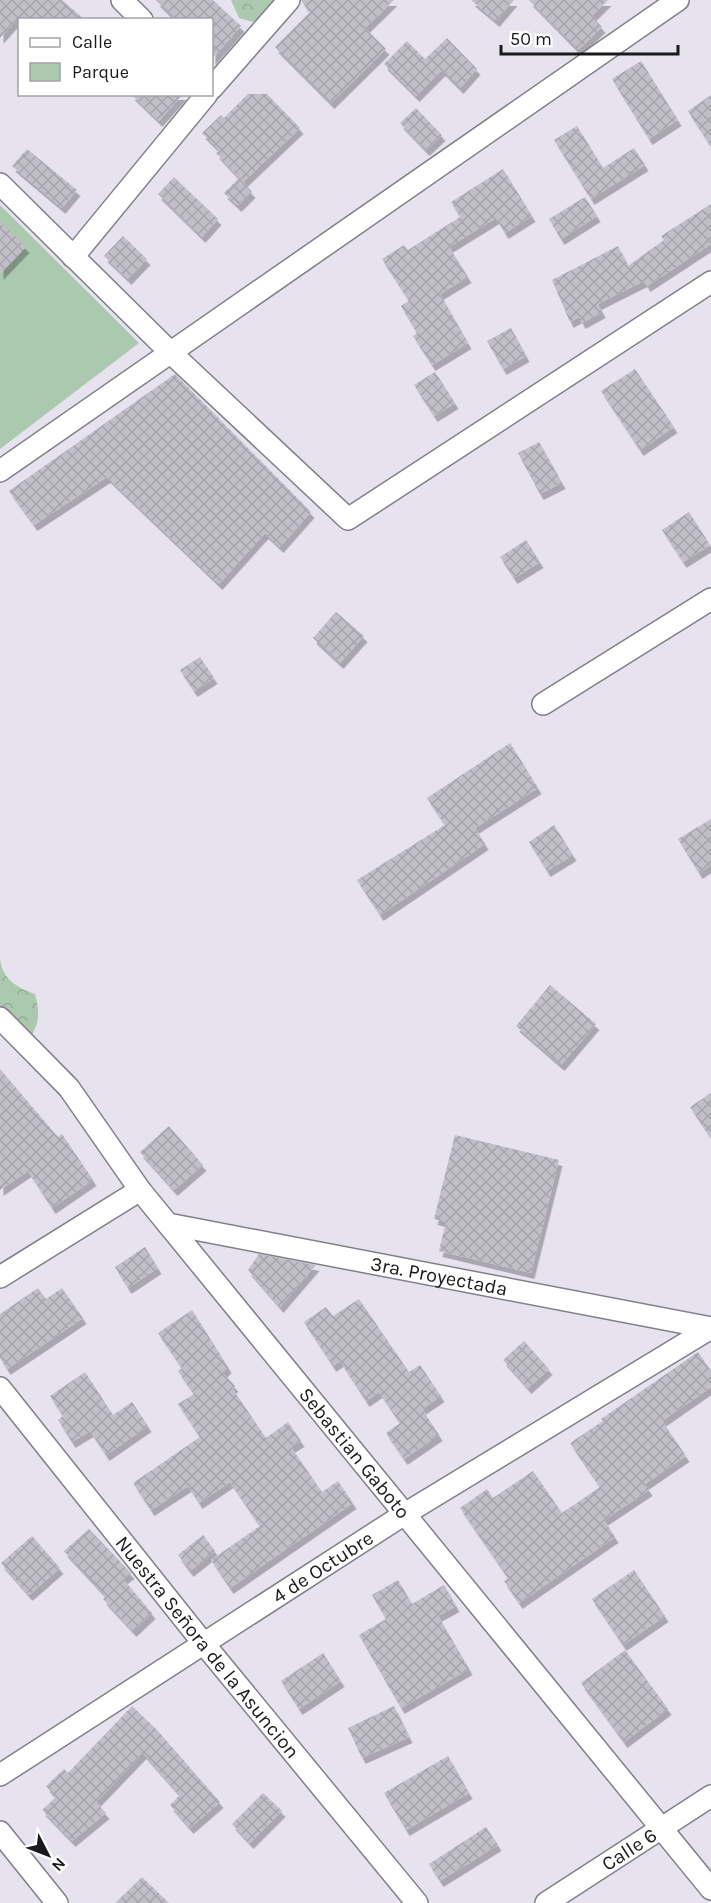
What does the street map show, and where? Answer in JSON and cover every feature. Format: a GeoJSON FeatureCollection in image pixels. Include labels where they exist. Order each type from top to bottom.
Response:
{"type":"FeatureCollection","features":[{"type":"Feature","properties":{"kind":"street"},"geometry":{"type":"LineString","coordinates":[[122,0],[140,18]]}},
{"type":"Feature","properties":{"kind":"street"},"geometry":{"type":"LineString","coordinates":[[213,87],[289,0]]}},
{"type":"Feature","properties":{"kind":"street"},"geometry":{"type":"LineString","coordinates":[[0,471],[678,0]]}},
{"type":"Feature","properties":{"kind":"street"},"geometry":{"type":"LineString","coordinates":[[73,257],[205,96]]}},
{"type":"Feature","properties":{"kind":"street"},"geometry":{"type":"LineString","coordinates":[[0,184],[170,352],[348,519],[711,282]]}},
{"type":"Feature","properties":{"kind":"street"},"geometry":{"type":"LineString","coordinates":[[543,704],[711,599]]}},
{"type":"Feature","properties":{"kind":"street","name":"Sebastian Gaboto"},"geometry":{"type":"LineString","coordinates":[[0,1018],[69,1088],[141,1190],[168,1224],[403,1515],[711,1889]]}},
{"type":"Feature","properties":{"kind":"street"},"geometry":{"type":"LineString","coordinates":[[0,1277],[141,1190]]}},
{"type":"Feature","properties":{"kind":"street","name":"3ra. Proyectada"},"geometry":{"type":"LineString","coordinates":[[168,1224],[711,1328]]}},
{"type":"Feature","properties":{"kind":"street","name":"4 de Octubre"},"geometry":{"type":"LineString","coordinates":[[0,1775],[403,1515],[711,1328]]}},
{"type":"Feature","properties":{"kind":"street","name":"Nuestra Señora de la Asuncion"},"geometry":{"type":"LineString","coordinates":[[0,1388],[204,1644],[417,1903]]}},
{"type":"Feature","properties":{"kind":"street","name":"Calle 6"},"geometry":{"type":"LineString","coordinates":[[546,1903],[711,1796]]}},
{"type":"Feature","properties":{"kind":"street"},"geometry":{"type":"LineString","coordinates":[[0,1832],[57,1903]]}},
{"type":"Feature","properties":{"kind":"green space"},"geometry":{"type":"Polygon","coordinates":[[[231,0],[282,0],[278,7],[253,22],[239,18],[231,0]]]}},
{"type":"Feature","properties":{"kind":"green space"},"geometry":{"type":"Polygon","coordinates":[[[0,205],[139,343],[0,449],[0,205]]]}},
{"type":"Feature","properties":{"kind":"green space"},"geometry":{"type":"Polygon","coordinates":[[[0,958],[7,977],[35,994],[38,1018],[28,1041],[0,1016],[0,958]]]}},
{"type":"Feature","properties":{"kind":"building"},"geometry":{"type":"Polygon","coordinates":[[[0,0],[62,0],[83,18],[18,18],[0,38],[0,0]]]}},
{"type":"Feature","properties":{"kind":"building"},"geometry":{"type":"Polygon","coordinates":[[[156,0],[213,0],[241,26],[213,58],[213,18],[174,18],[156,0]]]}},
{"type":"Feature","properties":{"kind":"building"},"geometry":{"type":"Polygon","coordinates":[[[301,0],[394,0],[365,28],[386,49],[331,103],[275,47],[310,12],[301,0]]]}},
{"type":"Feature","properties":{"kind":"building"},"geometry":{"type":"Polygon","coordinates":[[[471,0],[514,0],[496,21],[471,0]]]}},
{"type":"Feature","properties":{"kind":"building"},"geometry":{"type":"Polygon","coordinates":[[[529,0],[608,0],[592,16],[602,27],[578,50],[529,0]]]}},
{"type":"Feature","properties":{"kind":"building"},"geometry":{"type":"Polygon","coordinates":[[[447,38],[477,69],[460,88],[442,70],[416,96],[384,64],[407,41],[425,59],[447,38]]]}},
{"type":"Feature","properties":{"kind":"building"},"geometry":{"type":"Polygon","coordinates":[[[641,61],[678,120],[649,139],[612,79],[641,61]]]}},
{"type":"Feature","properties":{"kind":"building"},"geometry":{"type":"Polygon","coordinates":[[[248,94],[267,94],[300,128],[243,182],[216,153],[219,150],[202,133],[221,115],[224,118],[248,94]]]}},
{"type":"Feature","properties":{"kind":"building"},"geometry":{"type":"Polygon","coordinates":[[[711,95],[711,147],[688,111],[711,95]]]}},
{"type":"Feature","properties":{"kind":"building"},"geometry":{"type":"Polygon","coordinates":[[[133,96],[181,96],[159,121],[133,96]]]}},
{"type":"Feature","properties":{"kind":"building"},"geometry":{"type":"Polygon","coordinates":[[[416,108],[442,135],[426,150],[400,123],[416,108]]]}},
{"type":"Feature","properties":{"kind":"building"},"geometry":{"type":"Polygon","coordinates":[[[577,126],[603,168],[634,148],[645,165],[591,199],[554,140],[577,126]]]}},
{"type":"Feature","properties":{"kind":"building"},"geometry":{"type":"Polygon","coordinates":[[[27,149],[77,190],[62,208],[12,166],[27,149]]]}},
{"type":"Feature","properties":{"kind":"building"},"geometry":{"type":"Polygon","coordinates":[[[503,169],[532,216],[505,233],[496,218],[449,247],[468,277],[440,294],[468,343],[432,365],[413,336],[417,333],[401,306],[409,301],[382,259],[404,245],[408,250],[460,217],[451,202],[503,169]]]}},
{"type":"Feature","properties":{"kind":"building"},"geometry":{"type":"Polygon","coordinates":[[[174,177],[218,219],[202,237],[158,194],[174,177]]]}},
{"type":"Feature","properties":{"kind":"building"},"geometry":{"type":"Polygon","coordinates":[[[239,178],[252,192],[238,206],[224,193],[239,178]]]}},
{"type":"Feature","properties":{"kind":"building"},"geometry":{"type":"Polygon","coordinates":[[[585,197],[597,216],[561,239],[549,219],[585,197]]]}},
{"type":"Feature","properties":{"kind":"building"},"geometry":{"type":"Polygon","coordinates":[[[711,204],[711,244],[647,286],[644,281],[598,304],[602,312],[582,323],[579,317],[570,322],[552,280],[618,246],[628,266],[664,240],[661,236],[711,204]]]}},
{"type":"Feature","properties":{"kind":"building"},"geometry":{"type":"Polygon","coordinates":[[[0,222],[26,247],[0,274],[0,222]]]}},
{"type":"Feature","properties":{"kind":"building"},"geometry":{"type":"Polygon","coordinates":[[[123,236],[147,259],[128,279],[104,256],[123,236]]]}},
{"type":"Feature","properties":{"kind":"building"},"geometry":{"type":"Polygon","coordinates":[[[511,328],[526,356],[503,369],[487,341],[511,328]]]}},
{"type":"Feature","properties":{"kind":"building"},"geometry":{"type":"Polygon","coordinates":[[[635,369],[674,427],[640,450],[601,391],[635,369]]]}},
{"type":"Feature","properties":{"kind":"building"},"geometry":{"type":"Polygon","coordinates":[[[435,372],[455,403],[434,416],[414,385],[435,372]]]}},
{"type":"Feature","properties":{"kind":"building"},"geometry":{"type":"Polygon","coordinates":[[[175,374],[311,512],[280,547],[265,533],[219,584],[107,477],[34,525],[9,491],[175,374]]]}},
{"type":"Feature","properties":{"kind":"building"},"geometry":{"type":"Polygon","coordinates":[[[539,442],[562,483],[540,494],[518,453],[539,442]]]}},
{"type":"Feature","properties":{"kind":"building"},"geometry":{"type":"Polygon","coordinates":[[[689,512],[710,545],[683,562],[662,530],[689,512]]]}},
{"type":"Feature","properties":{"kind":"building"},"geometry":{"type":"Polygon","coordinates":[[[526,540],[540,562],[514,578],[500,557],[526,540]]]}},
{"type":"Feature","properties":{"kind":"building"},"geometry":{"type":"Polygon","coordinates":[[[336,612],[364,636],[340,663],[313,638],[336,612]]]}},
{"type":"Feature","properties":{"kind":"building"},"geometry":{"type":"Polygon","coordinates":[[[200,657],[214,678],[194,691],[180,670],[200,657]]]}},
{"type":"Feature","properties":{"kind":"building"},"geometry":{"type":"Polygon","coordinates":[[[510,743],[538,788],[475,828],[485,844],[380,915],[357,880],[445,825],[427,798],[510,743]]]}},
{"type":"Feature","properties":{"kind":"building"},"geometry":{"type":"Polygon","coordinates":[[[711,819],[711,865],[699,873],[678,839],[711,819]]]}},
{"type":"Feature","properties":{"kind":"building"},"geometry":{"type":"Polygon","coordinates":[[[554,825],[573,855],[547,871],[529,842],[554,825]]]}},
{"type":"Feature","properties":{"kind":"building"},"geometry":{"type":"Polygon","coordinates":[[[550,985],[596,1024],[561,1065],[516,1026],[550,985]]]}},
{"type":"Feature","properties":{"kind":"building"},"geometry":{"type":"Polygon","coordinates":[[[0,1069],[58,1137],[62,1134],[93,1180],[52,1208],[28,1171],[0,1190],[0,1069]]]}},
{"type":"Feature","properties":{"kind":"building"},"geometry":{"type":"Polygon","coordinates":[[[711,1093],[711,1138],[690,1107],[711,1093]]]}},
{"type":"Feature","properties":{"kind":"building"},"geometry":{"type":"Polygon","coordinates":[[[169,1126],[203,1165],[174,1190],[140,1152],[169,1126]]]}},
{"type":"Feature","properties":{"kind":"building"},"geometry":{"type":"Polygon","coordinates":[[[455,1135],[559,1160],[531,1273],[439,1251],[446,1222],[434,1219],[455,1135]]]}},
{"type":"Feature","properties":{"kind":"building"},"geometry":{"type":"Polygon","coordinates":[[[145,1247],[158,1268],[128,1288],[115,1267],[145,1247]]]}},
{"type":"Feature","properties":{"kind":"building"},"geometry":{"type":"Polygon","coordinates":[[[259,1254],[316,1265],[280,1307],[248,1270],[259,1254]]]}},
{"type":"Feature","properties":{"kind":"building"},"geometry":{"type":"Polygon","coordinates":[[[38,1288],[46,1299],[62,1288],[83,1318],[7,1369],[0,1358],[0,1314],[38,1288]]]}},
{"type":"Feature","properties":{"kind":"building"},"geometry":{"type":"Polygon","coordinates":[[[359,1299],[409,1372],[420,1365],[441,1396],[422,1409],[439,1435],[404,1459],[386,1433],[400,1423],[379,1392],[366,1401],[340,1361],[333,1366],[304,1322],[326,1307],[333,1316],[359,1299]]]}},
{"type":"Feature","properties":{"kind":"building"},"geometry":{"type":"Polygon","coordinates":[[[192,1310],[228,1367],[223,1373],[235,1386],[232,1388],[266,1438],[288,1422],[301,1441],[291,1447],[322,1492],[338,1481],[353,1503],[230,1588],[211,1560],[260,1526],[230,1482],[199,1503],[188,1486],[151,1510],[133,1483],[200,1437],[178,1404],[194,1394],[178,1371],[182,1368],[158,1333],[192,1310]]]}},
{"type":"Feature","properties":{"kind":"building"},"geometry":{"type":"Polygon","coordinates":[[[524,1341],[549,1369],[528,1388],[503,1360],[524,1341]]]}},
{"type":"Feature","properties":{"kind":"building"},"geometry":{"type":"Polygon","coordinates":[[[698,1352],[711,1371],[711,1387],[662,1421],[686,1456],[645,1484],[649,1490],[604,1520],[615,1537],[519,1603],[504,1581],[508,1578],[460,1508],[487,1489],[493,1498],[533,1471],[562,1513],[600,1487],[570,1443],[698,1352]]]}},
{"type":"Feature","properties":{"kind":"building"},"geometry":{"type":"Polygon","coordinates":[[[85,1372],[113,1415],[132,1402],[148,1426],[106,1455],[90,1431],[72,1442],[58,1420],[63,1416],[50,1396],[85,1372]]]}},
{"type":"Feature","properties":{"kind":"building"},"geometry":{"type":"Polygon","coordinates":[[[89,1529],[131,1573],[123,1579],[152,1613],[133,1631],[103,1599],[106,1596],[64,1551],[89,1529]]]}},
{"type":"Feature","properties":{"kind":"building"},"geometry":{"type":"Polygon","coordinates":[[[203,1535],[215,1551],[190,1571],[178,1555],[203,1535]]]}},
{"type":"Feature","properties":{"kind":"building"},"geometry":{"type":"Polygon","coordinates":[[[32,1536],[60,1568],[29,1595],[1,1563],[32,1536]]]}},
{"type":"Feature","properties":{"kind":"building"},"geometry":{"type":"Polygon","coordinates":[[[634,1570],[665,1616],[623,1645],[592,1599],[634,1570]]]}},
{"type":"Feature","properties":{"kind":"building"},"geometry":{"type":"Polygon","coordinates":[[[398,1580],[412,1604],[444,1585],[456,1606],[438,1616],[469,1669],[401,1708],[359,1635],[386,1619],[372,1595],[398,1580]]]}},
{"type":"Feature","properties":{"kind":"building"},"geometry":{"type":"Polygon","coordinates":[[[625,1650],[668,1709],[624,1742],[581,1683],[625,1650]]]}},
{"type":"Feature","properties":{"kind":"building"},"geometry":{"type":"Polygon","coordinates":[[[323,1653],[341,1681],[299,1709],[281,1681],[323,1653]]]}},
{"type":"Feature","properties":{"kind":"building"},"geometry":{"type":"Polygon","coordinates":[[[132,1706],[157,1730],[220,1802],[190,1828],[170,1805],[180,1795],[143,1753],[96,1802],[106,1813],[72,1841],[42,1810],[56,1797],[46,1786],[64,1769],[68,1773],[132,1706]]]}},
{"type":"Feature","properties":{"kind":"building"},"geometry":{"type":"Polygon","coordinates":[[[394,1706],[409,1737],[362,1758],[348,1728],[394,1706]]]}},
{"type":"Feature","properties":{"kind":"building"},"geometry":{"type":"Polygon","coordinates":[[[448,1756],[469,1793],[406,1830],[384,1793],[448,1756]]]}},
{"type":"Feature","properties":{"kind":"building"},"geometry":{"type":"Polygon","coordinates":[[[263,1793],[282,1811],[250,1843],[232,1824],[263,1793]]]}},
{"type":"Feature","properties":{"kind":"building"},"geometry":{"type":"Polygon","coordinates":[[[486,1827],[498,1845],[440,1881],[429,1864],[486,1827]]]}},
{"type":"Feature","properties":{"kind":"building"},"geometry":{"type":"Polygon","coordinates":[[[142,1877],[169,1903],[115,1903],[142,1877]]]}}]}
